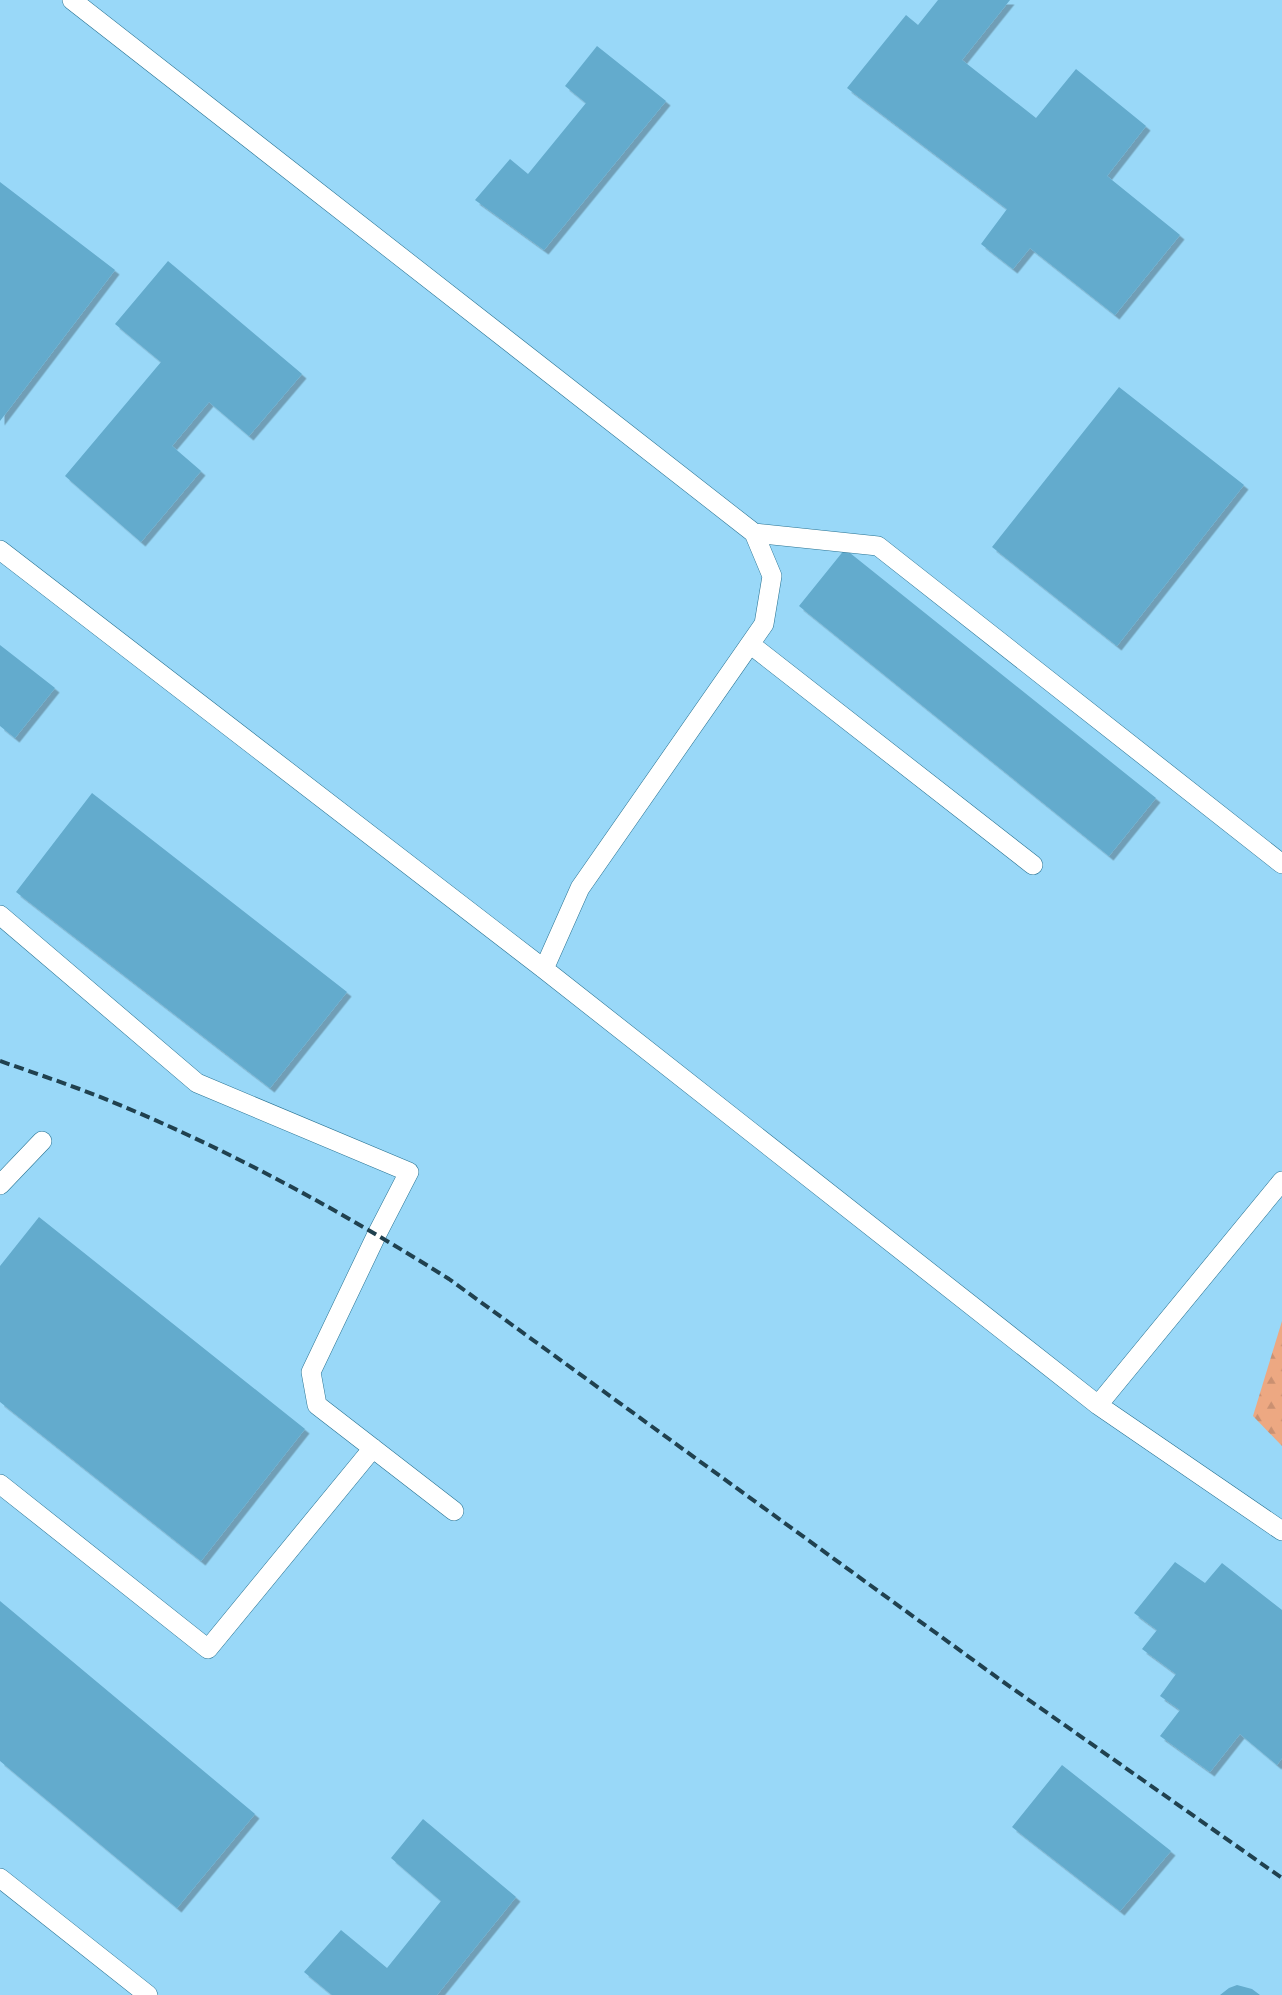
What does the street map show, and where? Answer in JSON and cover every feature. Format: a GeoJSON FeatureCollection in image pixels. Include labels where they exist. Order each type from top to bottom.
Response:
{"type":"FeatureCollection","features":[{"type":"Feature","properties":{"kind":"lane"},"geometry":{"type":"LineString","coordinates":[[72,0],[754,533],[772,576],[764,624],[580,888],[544,969]]}},
{"type":"Feature","properties":{"kind":"lane"},"geometry":{"type":"LineString","coordinates":[[754,533],[878,546],[1282,864]]}},
{"type":"Feature","properties":{"kind":"lane"},"geometry":{"type":"LineString","coordinates":[[0,550],[544,969],[1098,1405],[1282,1531]]}},
{"type":"Feature","properties":{"kind":"lane"},"geometry":{"type":"LineString","coordinates":[[750,644],[1033,864]]}},
{"type":"Feature","properties":{"kind":"lane"},"geometry":{"type":"LineString","coordinates":[[0,915],[196,1083],[410,1172],[377,1234],[311,1372],[317,1405],[454,1511]]}},
{"type":"Feature","properties":{"kind":"lane"},"geometry":{"type":"LineString","coordinates":[[0,1185],[42,1141]]}},
{"type":"Feature","properties":{"kind":"lane"},"geometry":{"type":"LineString","coordinates":[[1098,1405],[1282,1180]]}},
{"type":"Feature","properties":{"kind":"lane"},"geometry":{"type":"LineString","coordinates":[[0,1484],[208,1649],[372,1448]]}},
{"type":"Feature","properties":{"kind":"lane"},"geometry":{"type":"LineString","coordinates":[[0,1878],[148,1995]]}},
{"type":"Feature","properties":{"kind":"shaded area"},"geometry":{"type":"Polygon","coordinates":[[[0,0],[1282,0],[1282,1995],[0,1995],[0,0]]]}},
{"type":"Feature","properties":{"kind":"green space"},"geometry":{"type":"Polygon","coordinates":[[[1282,1321],[1282,1446],[1253,1416],[1282,1321]]]}},
{"type":"Feature","properties":{"kind":"building"},"geometry":{"type":"Polygon","coordinates":[[[938,0],[1010,0],[962,60],[1036,118],[1076,69],[1146,126],[1107,176],[1180,235],[1115,315],[1030,248],[1013,269],[981,244],[1007,209],[847,88],[906,15],[918,25],[938,0]]]}},
{"type":"Feature","properties":{"kind":"building"},"geometry":{"type":"Polygon","coordinates":[[[597,46],[666,101],[544,250],[475,200],[510,159],[528,174],[586,103],[565,86],[597,46]]]}},
{"type":"Feature","properties":{"kind":"building"},"geometry":{"type":"Polygon","coordinates":[[[0,182],[115,270],[0,421],[0,182]]]}},
{"type":"Feature","properties":{"kind":"building"},"geometry":{"type":"Polygon","coordinates":[[[168,261],[302,374],[249,436],[209,402],[172,446],[201,471],[141,542],[65,476],[161,362],[115,324],[168,261]]]}},
{"type":"Feature","properties":{"kind":"building"},"geometry":{"type":"Polygon","coordinates":[[[1119,387],[1244,485],[1117,646],[992,547],[1119,387]]]}},
{"type":"Feature","properties":{"kind":"building"},"geometry":{"type":"Polygon","coordinates":[[[845,549],[1156,798],[1109,856],[799,606],[845,549]]]}},
{"type":"Feature","properties":{"kind":"building"},"geometry":{"type":"Polygon","coordinates":[[[0,645],[55,688],[15,738],[0,726],[0,645]]]}},
{"type":"Feature","properties":{"kind":"building"},"geometry":{"type":"Polygon","coordinates":[[[92,793],[347,992],[270,1088],[16,892],[92,793]]]}},
{"type":"Feature","properties":{"kind":"building"},"geometry":{"type":"Polygon","coordinates":[[[39,1217],[305,1429],[201,1561],[0,1402],[0,1266],[39,1217]]]}},
{"type":"Feature","properties":{"kind":"building"},"geometry":{"type":"Polygon","coordinates":[[[1175,1562],[1205,1583],[1222,1563],[1282,1610],[1282,1758],[1277,1765],[1240,1734],[1210,1772],[1160,1736],[1180,1710],[1160,1696],[1176,1674],[1142,1649],[1157,1630],[1134,1613],[1175,1562]]]}},
{"type":"Feature","properties":{"kind":"building"},"geometry":{"type":"Polygon","coordinates":[[[0,1601],[255,1814],[177,1908],[0,1761],[0,1601]]]}},
{"type":"Feature","properties":{"kind":"building"},"geometry":{"type":"Polygon","coordinates":[[[1062,1765],[1171,1851],[1120,1911],[1012,1827],[1062,1765]]]}},
{"type":"Feature","properties":{"kind":"building"},"geometry":{"type":"Polygon","coordinates":[[[423,1819],[516,1897],[437,1995],[332,1995],[304,1972],[341,1930],[387,1968],[441,1901],[391,1858],[423,1819]]]}},
{"type":"Feature","properties":{"kind":"building"},"geometry":{"type":"Polygon","coordinates":[[[1237,1985],[1252,1989],[1260,1995],[1220,1995],[1237,1985]]]}},
{"type":"Feature","properties":{"kind":"railway"},"geometry":{"type":"LineString","coordinates":[[0,1061],[96,1096],[241,1160],[367,1229],[449,1279],[1002,1681],[1282,1878]]}}]}
